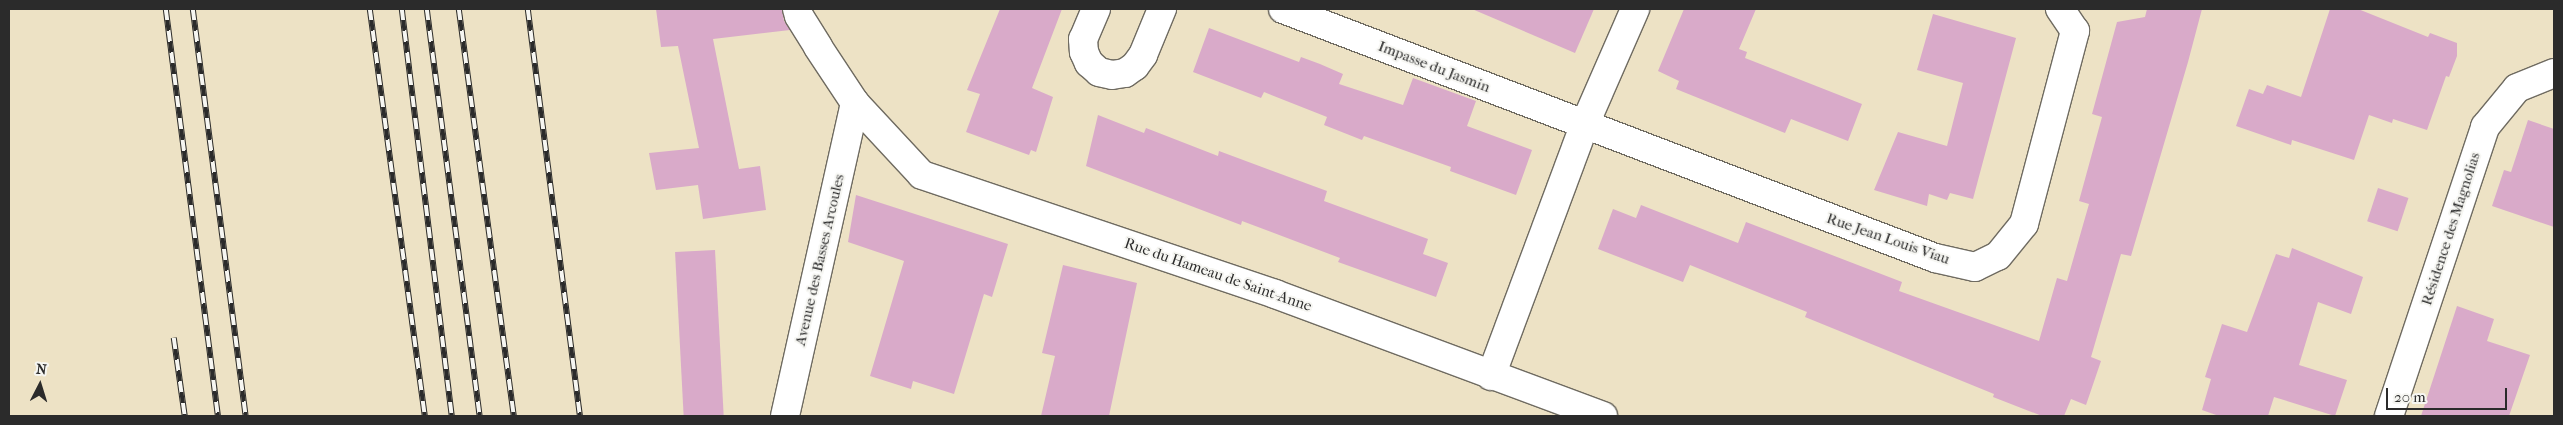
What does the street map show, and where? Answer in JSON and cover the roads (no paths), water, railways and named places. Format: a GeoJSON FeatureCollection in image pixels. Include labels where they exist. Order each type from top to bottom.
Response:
{"type":"FeatureCollection","features":[{"type":"Feature","properties":{"kind":"street","name":"Rue du Hameau de Saint-Anne"},"geometry":{"type":"LineString","coordinates":[[797,9],[799,16],[813,39],[855,103],[922,175],[1275,294],[1491,376],[1603,416]]}},
{"type":"Feature","properties":{"kind":"street"},"geometry":{"type":"LineString","coordinates":[[1096,9],[1083,39],[1084,52],[1090,64],[1100,72],[1112,75],[1125,73],[1135,66],[1142,55],[1162,9]]}},
{"type":"Feature","properties":{"kind":"street","name":"Impasse du Jasmin"},"geometry":{"type":"LineString","coordinates":[[1283,9],[1584,126]]}},
{"type":"Feature","properties":{"kind":"street"},"geometry":{"type":"LineString","coordinates":[[1491,376],[1584,126],[1635,9]]}},
{"type":"Feature","properties":{"kind":"street","name":"Rue Jean Louis Viau"},"geometry":{"type":"LineString","coordinates":[[1584,126],[1935,258],[1975,267],[1998,256],[2024,224],[2075,31],[2060,9]]}},
{"type":"Feature","properties":{"kind":"street","name":"Résidence des Magnolias"},"geometry":{"type":"LineString","coordinates":[[2388,416],[2485,128],[2517,88],[2554,73]]}},
{"type":"Feature","properties":{"kind":"street","name":"Avenue des Basses Arcoules"},"geometry":{"type":"LineString","coordinates":[[785,416],[855,103]]}},
{"type":"Feature","properties":{"kind":"railway"},"geometry":{"type":"LineString","coordinates":[[166,9],[218,416]]}},
{"type":"Feature","properties":{"kind":"railway"},"geometry":{"type":"LineString","coordinates":[[193,9],[246,416]]}},
{"type":"Feature","properties":{"kind":"railway"},"geometry":{"type":"LineString","coordinates":[[370,9],[425,416]]}},
{"type":"Feature","properties":{"kind":"railway"},"geometry":{"type":"LineString","coordinates":[[402,9],[452,416]]}},
{"type":"Feature","properties":{"kind":"railway"},"geometry":{"type":"LineString","coordinates":[[427,9],[480,416]]}},
{"type":"Feature","properties":{"kind":"railway"},"geometry":{"type":"LineString","coordinates":[[459,9],[514,416]]}},
{"type":"Feature","properties":{"kind":"railway"},"geometry":{"type":"LineString","coordinates":[[528,9],[580,416]]}},
{"type":"Feature","properties":{"kind":"railway"},"geometry":{"type":"LineString","coordinates":[[174,338],[185,416]]}}]}
